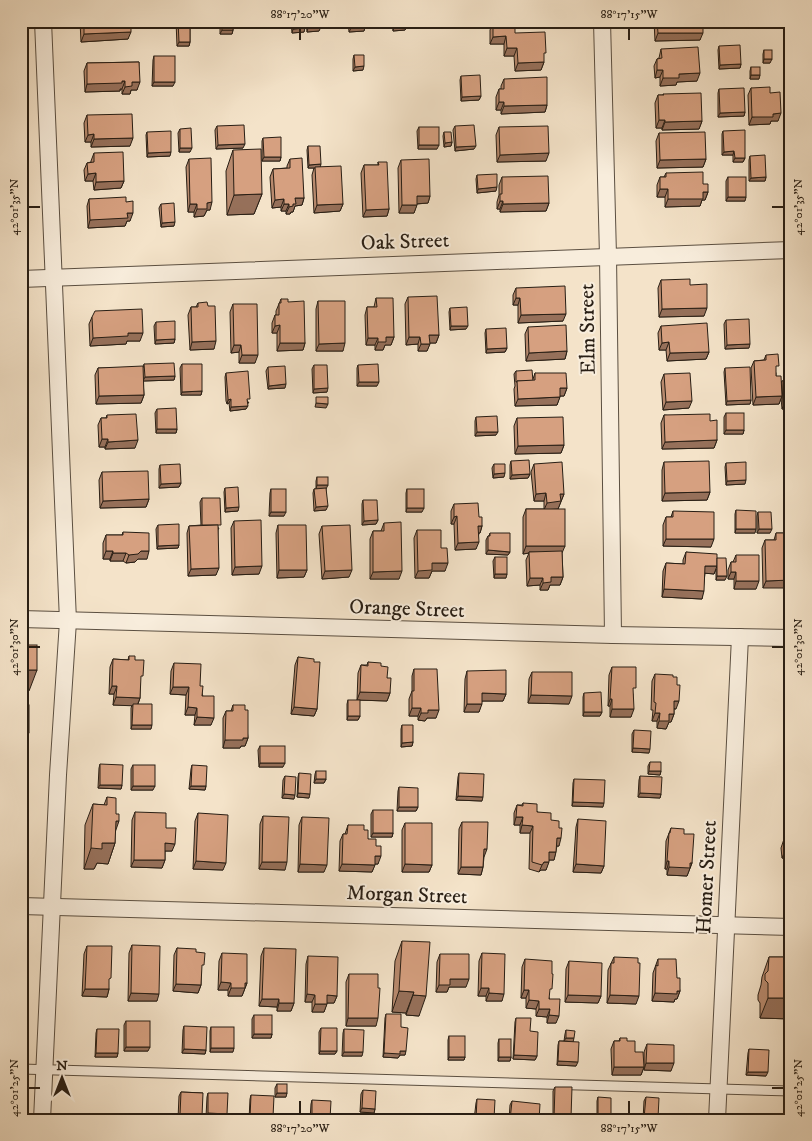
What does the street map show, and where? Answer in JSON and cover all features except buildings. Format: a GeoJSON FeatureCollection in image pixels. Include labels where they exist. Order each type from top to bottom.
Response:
{"type":"FeatureCollection","features":[{"type":"Feature","properties":{"kind":"street"},"geometry":{"type":"LineString","coordinates":[[42,1120],[58,775],[68,620],[43,21]]}},
{"type":"Feature","properties":{"kind":"street","name":"Elm Street"},"geometry":{"type":"LineString","coordinates":[[602,21],[608,256],[613,635]]}},
{"type":"Feature","properties":{"kind":"street","name":"Oak Street"},"geometry":{"type":"LineString","coordinates":[[21,279],[791,250]]}},
{"type":"Feature","properties":{"kind":"street","name":"Orange Street"},"geometry":{"type":"LineString","coordinates":[[21,619],[791,638]]}},
{"type":"Feature","properties":{"kind":"street","name":"Homer Street"},"geometry":{"type":"LineString","coordinates":[[717,1120],[740,637]]}},
{"type":"Feature","properties":{"kind":"street","name":"Morgan Street"},"geometry":{"type":"LineString","coordinates":[[21,906],[791,927]]}},
{"type":"Feature","properties":{"kind":"lane"},"geometry":{"type":"LineString","coordinates":[[21,1069],[791,1092]]}}]}
